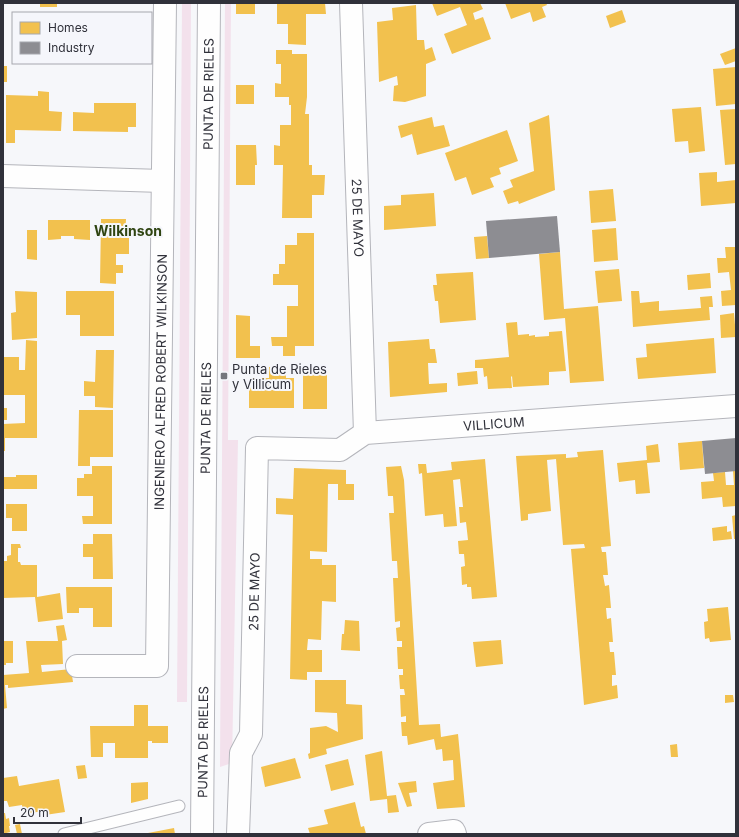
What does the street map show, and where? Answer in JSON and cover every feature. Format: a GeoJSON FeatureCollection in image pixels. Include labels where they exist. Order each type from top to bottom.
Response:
{"type":"FeatureCollection","features":[{"type":"Feature","properties":{"kind":"street","name":"INGENIERO ALFRED ROBERT WILKINSON"},"geometry":{"type":"LineString","coordinates":[[76,666],[157,666],[164,3]]}},
{"type":"Feature","properties":{"kind":"street","name":"PUNTA DE RIELES"},"geometry":{"type":"LineString","coordinates":[[202,834],[208,3]]}},
{"type":"Feature","properties":{"kind":"street","name":"25 DE MAYO"},"geometry":{"type":"LineString","coordinates":[[351,3],[365,434]]}},
{"type":"Feature","properties":{"kind":"street"},"geometry":{"type":"LineString","coordinates":[[3,176],[162,181]]}},
{"type":"Feature","properties":{"kind":"street","name":"VILLICUM"},"geometry":{"type":"LineString","coordinates":[[256,448],[340,450],[365,434],[736,406]]}},
{"type":"Feature","properties":{"kind":"street","name":"25 DE MAYO"},"geometry":{"type":"LineString","coordinates":[[238,834],[241,753],[251,734],[256,448]]}},
{"type":"Feature","properties":{"kind":"street"},"geometry":{"type":"LineString","coordinates":[[429,834],[454,831],[455,834]]}},
{"type":"Feature","properties":{"kind":"lane"},"geometry":{"type":"LineString","coordinates":[[64,834],[179,806]]}},
{"type":"Feature","properties":{"kind":"shaded area"},"geometry":{"type":"Polygon","coordinates":[[[182,3],[191,3],[187,702],[177,702],[182,3]]]}},
{"type":"Feature","properties":{"kind":"shaded area"},"geometry":{"type":"Polygon","coordinates":[[[225,3],[231,3],[228,440],[238,440],[232,763],[220,767],[225,3]]]}},
{"type":"Feature","properties":{"kind":"building: Homes"},"geometry":{"type":"Polygon","coordinates":[[[40,3],[57,3],[57,7],[40,7],[40,3]]]}},
{"type":"Feature","properties":{"kind":"building: Homes"},"geometry":{"type":"Polygon","coordinates":[[[236,3],[255,3],[255,14],[236,14],[236,3]]]}},
{"type":"Feature","properties":{"kind":"building: Homes"},"geometry":{"type":"Polygon","coordinates":[[[277,3],[325,3],[326,14],[306,14],[306,45],[288,44],[288,24],[277,24],[277,3]]]}},
{"type":"Feature","properties":{"kind":"building: Homes"},"geometry":{"type":"Polygon","coordinates":[[[432,3],[480,3],[483,9],[473,13],[475,20],[483,17],[491,39],[452,54],[444,34],[467,25],[460,7],[437,16],[432,3]]]}},
{"type":"Feature","properties":{"kind":"building: Homes"},"geometry":{"type":"Polygon","coordinates":[[[505,3],[546,3],[547,5],[542,7],[546,17],[533,22],[530,12],[511,19],[505,3]]]}},
{"type":"Feature","properties":{"kind":"building: Homes"},"geometry":{"type":"Polygon","coordinates":[[[416,5],[417,40],[424,40],[425,50],[432,47],[436,60],[426,64],[426,96],[405,102],[393,101],[394,86],[398,85],[397,76],[379,82],[377,22],[393,20],[392,8],[416,5]]]}},
{"type":"Feature","properties":{"kind":"building: Homes"},"geometry":{"type":"Polygon","coordinates":[[[622,10],[626,22],[610,28],[606,16],[622,10]]]}},
{"type":"Feature","properties":{"kind":"building: Homes"},"geometry":{"type":"Polygon","coordinates":[[[736,48],[736,61],[725,65],[720,54],[736,48]]]}},
{"type":"Feature","properties":{"kind":"building: Homes"},"geometry":{"type":"Polygon","coordinates":[[[276,50],[292,50],[292,54],[307,54],[307,97],[305,114],[309,114],[309,165],[312,165],[312,175],[325,175],[324,195],[312,195],[312,218],[282,218],[283,165],[274,165],[274,145],[280,146],[280,125],[291,125],[291,105],[289,105],[289,97],[275,97],[275,83],[281,84],[281,64],[276,64],[276,50]]]}},
{"type":"Feature","properties":{"kind":"building: Homes"},"geometry":{"type":"Polygon","coordinates":[[[3,66],[7,66],[7,82],[3,82],[3,66]]]}},
{"type":"Feature","properties":{"kind":"building: Homes"},"geometry":{"type":"Polygon","coordinates":[[[736,67],[736,104],[716,106],[713,69],[736,67]]]}},
{"type":"Feature","properties":{"kind":"building: Homes"},"geometry":{"type":"Polygon","coordinates":[[[236,85],[254,85],[254,104],[236,104],[236,85]]]}},
{"type":"Feature","properties":{"kind":"building: Homes"},"geometry":{"type":"Polygon","coordinates":[[[38,91],[49,92],[49,111],[62,112],[61,131],[15,130],[15,143],[6,143],[6,95],[38,96],[38,91]]]}},
{"type":"Feature","properties":{"kind":"building: Homes"},"geometry":{"type":"Polygon","coordinates":[[[94,103],[136,103],[136,127],[128,127],[128,132],[73,131],[73,112],[94,113],[94,103]]]}},
{"type":"Feature","properties":{"kind":"building: Homes"},"geometry":{"type":"Polygon","coordinates":[[[701,107],[705,151],[689,153],[688,141],[675,142],[672,109],[701,107]]]}},
{"type":"Feature","properties":{"kind":"building: Homes"},"geometry":{"type":"Polygon","coordinates":[[[736,109],[736,164],[725,165],[720,110],[736,109]]]}},
{"type":"Feature","properties":{"kind":"building: Homes"},"geometry":{"type":"Polygon","coordinates":[[[549,115],[555,190],[519,204],[518,201],[508,204],[503,191],[513,187],[510,180],[534,171],[529,123],[549,115]]]}},
{"type":"Feature","properties":{"kind":"building: Homes"},"geometry":{"type":"Polygon","coordinates":[[[432,117],[434,127],[444,125],[450,146],[417,155],[412,134],[401,138],[398,126],[432,117]]]}},
{"type":"Feature","properties":{"kind":"building: Homes"},"geometry":{"type":"Polygon","coordinates":[[[507,130],[518,161],[499,168],[501,174],[490,178],[494,187],[472,195],[466,177],[455,181],[445,153],[507,130]]]}},
{"type":"Feature","properties":{"kind":"building: Homes"},"geometry":{"type":"Polygon","coordinates":[[[236,145],[256,145],[257,165],[255,165],[255,185],[236,185],[236,145]]]}},
{"type":"Feature","properties":{"kind":"building: Homes"},"geometry":{"type":"Polygon","coordinates":[[[717,172],[717,182],[736,180],[736,203],[701,206],[699,173],[717,172]]]}},
{"type":"Feature","properties":{"kind":"building: Homes"},"geometry":{"type":"Polygon","coordinates":[[[613,189],[616,221],[591,223],[589,191],[613,189]]]}},
{"type":"Feature","properties":{"kind":"building: Homes"},"geometry":{"type":"Polygon","coordinates":[[[434,193],[436,226],[384,230],[384,206],[401,205],[401,195],[434,193]]]}},
{"type":"Feature","properties":{"kind":"building: Homes"},"geometry":{"type":"Polygon","coordinates":[[[101,219],[126,219],[125,238],[129,238],[129,254],[116,254],[116,265],[123,265],[123,273],[116,273],[116,284],[100,283],[101,219]]]}},
{"type":"Feature","properties":{"kind":"building: Homes"},"geometry":{"type":"Polygon","coordinates":[[[48,220],[90,220],[90,240],[74,239],[74,236],[61,236],[61,239],[48,240],[48,220]]]}},
{"type":"Feature","properties":{"kind":"building: Homes"},"geometry":{"type":"Polygon","coordinates":[[[616,228],[618,260],[594,262],[592,230],[616,228]]]}},
{"type":"Feature","properties":{"kind":"building: Homes"},"geometry":{"type":"Polygon","coordinates":[[[27,230],[37,230],[37,260],[27,259],[27,230]]]}},
{"type":"Feature","properties":{"kind":"building: Homes"},"geometry":{"type":"Polygon","coordinates":[[[297,233],[314,233],[314,346],[295,346],[295,356],[283,356],[283,346],[272,346],[271,337],[287,337],[287,306],[298,306],[298,285],[273,285],[273,274],[279,274],[279,264],[285,264],[285,245],[297,245],[297,233]]]}},
{"type":"Feature","properties":{"kind":"building: Homes"},"geometry":{"type":"Polygon","coordinates":[[[487,236],[489,258],[476,259],[474,237],[487,236]]]}},
{"type":"Feature","properties":{"kind":"building: Homes"},"geometry":{"type":"Polygon","coordinates":[[[725,247],[736,247],[736,305],[722,306],[721,291],[731,290],[729,272],[718,273],[717,258],[726,258],[725,247]]]}},
{"type":"Feature","properties":{"kind":"building: Homes"},"geometry":{"type":"Polygon","coordinates":[[[560,252],[564,309],[598,306],[604,381],[570,383],[565,318],[544,320],[539,254],[560,252]]]}},
{"type":"Feature","properties":{"kind":"building: Homes"},"geometry":{"type":"Polygon","coordinates":[[[619,269],[622,301],[598,303],[595,271],[619,269]]]}},
{"type":"Feature","properties":{"kind":"building: Homes"},"geometry":{"type":"Polygon","coordinates":[[[473,272],[476,320],[440,323],[438,301],[435,301],[433,285],[437,285],[436,274],[473,272]]]}},
{"type":"Feature","properties":{"kind":"building: Homes"},"geometry":{"type":"Polygon","coordinates":[[[710,273],[711,288],[688,290],[687,275],[710,273]]]}},
{"type":"Feature","properties":{"kind":"building: Homes"},"geometry":{"type":"Polygon","coordinates":[[[15,291],[37,292],[37,338],[12,340],[11,313],[16,312],[15,291]]]}},
{"type":"Feature","properties":{"kind":"building: Homes"},"geometry":{"type":"Polygon","coordinates":[[[66,291],[114,291],[114,336],[80,336],[80,315],[66,315],[66,291]]]}},
{"type":"Feature","properties":{"kind":"building: Homes"},"geometry":{"type":"Polygon","coordinates":[[[631,291],[639,291],[640,303],[659,301],[659,311],[701,308],[700,297],[712,296],[713,307],[709,307],[710,320],[633,327],[631,291]]]}},
{"type":"Feature","properties":{"kind":"building: Homes"},"geometry":{"type":"Polygon","coordinates":[[[734,313],[736,337],[721,338],[720,315],[734,313]]]}},
{"type":"Feature","properties":{"kind":"building: Homes"},"geometry":{"type":"Polygon","coordinates":[[[236,315],[250,316],[250,346],[260,346],[260,358],[236,358],[236,315]]]}},
{"type":"Feature","properties":{"kind":"building: Homes"},"geometry":{"type":"Polygon","coordinates":[[[517,322],[518,335],[529,334],[529,336],[535,335],[535,337],[549,336],[549,332],[562,331],[566,371],[549,372],[549,385],[513,387],[512,376],[512,388],[488,389],[487,376],[484,377],[483,368],[475,368],[475,360],[509,357],[506,323],[517,322]]]}},
{"type":"Feature","properties":{"kind":"building: Homes"},"geometry":{"type":"Polygon","coordinates":[[[714,338],[716,373],[638,379],[636,358],[647,357],[646,344],[714,338]]]}},
{"type":"Feature","properties":{"kind":"building: Homes"},"geometry":{"type":"Polygon","coordinates":[[[429,339],[430,349],[435,349],[437,363],[428,363],[429,384],[447,383],[447,392],[390,397],[388,342],[429,339]]]}},
{"type":"Feature","properties":{"kind":"building: Homes"},"geometry":{"type":"Polygon","coordinates":[[[26,340],[37,341],[37,438],[5,438],[5,451],[3,451],[3,424],[25,423],[25,395],[3,395],[3,357],[19,357],[19,370],[25,370],[26,340]]]}},
{"type":"Feature","properties":{"kind":"building: Homes"},"geometry":{"type":"Polygon","coordinates":[[[96,350],[114,350],[113,408],[95,407],[95,396],[84,396],[84,381],[95,382],[96,350]]]}},
{"type":"Feature","properties":{"kind":"building: Homes"},"geometry":{"type":"Polygon","coordinates":[[[269,367],[286,367],[286,378],[294,378],[294,408],[249,408],[249,378],[269,378],[269,367]]]}},
{"type":"Feature","properties":{"kind":"building: Homes"},"geometry":{"type":"Polygon","coordinates":[[[303,369],[327,369],[327,409],[303,409],[303,369]]]}},
{"type":"Feature","properties":{"kind":"building: Homes"},"geometry":{"type":"Polygon","coordinates":[[[477,371],[478,384],[458,386],[457,373],[477,371]]]}},
{"type":"Feature","properties":{"kind":"building: Homes"},"geometry":{"type":"Polygon","coordinates":[[[3,408],[7,408],[7,420],[3,420],[3,408]]]}},
{"type":"Feature","properties":{"kind":"building: Homes"},"geometry":{"type":"Polygon","coordinates":[[[79,410],[113,410],[113,457],[90,457],[90,466],[78,466],[79,410]]]}},
{"type":"Feature","properties":{"kind":"building: Homes"},"geometry":{"type":"Polygon","coordinates":[[[702,441],[704,468],[680,470],[678,443],[702,441]]]}},
{"type":"Feature","properties":{"kind":"building: Homes"},"geometry":{"type":"Polygon","coordinates":[[[658,444],[660,462],[647,463],[650,493],[636,494],[635,480],[619,482],[617,463],[647,460],[646,446],[658,444]]]}},
{"type":"Feature","properties":{"kind":"building: Homes"},"geometry":{"type":"Polygon","coordinates":[[[603,450],[611,546],[601,547],[602,552],[606,552],[608,575],[603,575],[605,586],[609,585],[611,608],[606,608],[607,619],[611,618],[613,642],[609,642],[610,652],[614,652],[616,675],[612,675],[612,686],[617,685],[618,698],[584,705],[571,549],[585,548],[584,544],[563,545],[556,459],[547,460],[551,511],[528,514],[528,520],[521,521],[516,456],[566,454],[566,458],[578,457],[577,452],[603,450]]]}},
{"type":"Feature","properties":{"kind":"building: Homes"},"geometry":{"type":"Polygon","coordinates":[[[485,459],[497,597],[472,599],[471,587],[467,587],[467,584],[462,585],[461,567],[465,566],[464,554],[459,554],[458,541],[468,540],[466,522],[460,523],[459,507],[463,507],[460,479],[453,480],[457,526],[444,527],[443,514],[425,516],[422,473],[419,474],[418,464],[426,464],[427,473],[452,470],[451,462],[485,459]]]}},
{"type":"Feature","properties":{"kind":"building: Homes"},"geometry":{"type":"Polygon","coordinates":[[[92,466],[112,466],[112,524],[83,524],[82,516],[93,516],[93,496],[77,496],[77,478],[84,478],[84,474],[92,474],[92,466]]]}},
{"type":"Feature","properties":{"kind":"building: Homes"},"geometry":{"type":"Polygon","coordinates":[[[401,466],[404,480],[419,725],[440,724],[441,737],[458,734],[465,807],[437,809],[433,783],[454,780],[453,760],[443,761],[442,749],[436,750],[434,739],[408,745],[407,736],[402,736],[401,722],[406,722],[406,716],[401,717],[400,695],[405,695],[404,689],[400,689],[399,675],[403,675],[403,669],[398,669],[397,647],[402,647],[402,641],[397,641],[396,628],[400,627],[400,621],[395,622],[393,578],[398,578],[397,561],[392,561],[389,513],[394,513],[393,496],[388,496],[386,467],[401,466]]]}},
{"type":"Feature","properties":{"kind":"building: Homes"},"geometry":{"type":"Polygon","coordinates":[[[294,468],[346,470],[346,484],[354,484],[354,500],[338,500],[338,484],[328,484],[327,552],[310,551],[310,559],[322,559],[322,565],[336,565],[336,602],[322,601],[321,640],[308,639],[307,650],[322,650],[322,672],[307,672],[307,680],[290,679],[293,515],[276,514],[276,498],[293,499],[294,468]]]}},
{"type":"Feature","properties":{"kind":"building: Homes"},"geometry":{"type":"Polygon","coordinates":[[[733,471],[736,471],[736,506],[723,507],[722,497],[702,499],[701,482],[714,481],[713,473],[725,472],[726,485],[734,485],[733,471]]]}},
{"type":"Feature","properties":{"kind":"building: Homes"},"geometry":{"type":"Polygon","coordinates":[[[16,475],[37,475],[37,489],[3,489],[3,477],[16,477],[16,475]]]}},
{"type":"Feature","properties":{"kind":"building: Homes"},"geometry":{"type":"Polygon","coordinates":[[[6,504],[27,504],[27,531],[12,531],[12,518],[6,518],[6,504]]]}},
{"type":"Feature","properties":{"kind":"building: Homes"},"geometry":{"type":"Polygon","coordinates":[[[736,515],[736,539],[734,539],[732,516],[736,515]]]}},
{"type":"Feature","properties":{"kind":"building: Homes"},"geometry":{"type":"Polygon","coordinates":[[[727,526],[727,532],[731,531],[732,539],[713,541],[712,528],[727,526]]]}},
{"type":"Feature","properties":{"kind":"building: Homes"},"geometry":{"type":"Polygon","coordinates":[[[93,534],[112,534],[113,579],[93,579],[93,557],[83,557],[83,544],[93,544],[93,534]]]}},
{"type":"Feature","properties":{"kind":"building: Homes"},"geometry":{"type":"Polygon","coordinates":[[[11,544],[20,544],[21,548],[18,548],[18,562],[20,562],[21,565],[37,565],[37,597],[60,593],[63,619],[38,622],[35,597],[3,598],[3,561],[7,561],[7,556],[11,555],[11,544]]]}},
{"type":"Feature","properties":{"kind":"building: Homes"},"geometry":{"type":"Polygon","coordinates":[[[66,587],[112,587],[112,627],[93,627],[93,608],[79,608],[79,613],[67,613],[66,587]]]}},
{"type":"Feature","properties":{"kind":"building: Homes"},"geometry":{"type":"Polygon","coordinates":[[[728,607],[731,640],[710,642],[709,638],[705,639],[704,622],[708,621],[707,609],[728,607]]]}},
{"type":"Feature","properties":{"kind":"building: Homes"},"geometry":{"type":"Polygon","coordinates":[[[345,620],[359,621],[360,651],[341,650],[345,620]]]}},
{"type":"Feature","properties":{"kind":"building: Homes"},"geometry":{"type":"Polygon","coordinates":[[[64,625],[67,640],[62,641],[63,664],[41,665],[42,672],[71,669],[73,682],[8,688],[8,685],[5,685],[7,708],[3,709],[3,675],[29,673],[26,641],[58,641],[56,626],[64,625]]]}},
{"type":"Feature","properties":{"kind":"building: Homes"},"geometry":{"type":"Polygon","coordinates":[[[501,640],[503,664],[476,667],[473,642],[501,640]]]}},
{"type":"Feature","properties":{"kind":"building: Homes"},"geometry":{"type":"Polygon","coordinates":[[[3,641],[13,641],[13,663],[6,663],[6,665],[3,665],[3,641]]]}},
{"type":"Feature","properties":{"kind":"building: Homes"},"geometry":{"type":"Polygon","coordinates":[[[315,680],[346,680],[346,704],[362,705],[363,739],[326,749],[327,754],[309,759],[310,728],[326,726],[338,732],[337,713],[315,712],[315,680]]]}},
{"type":"Feature","properties":{"kind":"building: Homes"},"geometry":{"type":"Polygon","coordinates":[[[725,695],[733,695],[734,702],[725,703],[725,695]]]}},
{"type":"Feature","properties":{"kind":"building: Homes"},"geometry":{"type":"Polygon","coordinates":[[[134,705],[148,705],[148,726],[168,726],[168,743],[152,743],[152,741],[148,741],[148,758],[115,758],[115,743],[103,743],[103,757],[91,757],[90,726],[134,726],[134,705]]]}},
{"type":"Feature","properties":{"kind":"building: Homes"},"geometry":{"type":"Polygon","coordinates":[[[677,744],[678,757],[671,757],[670,745],[677,744]]]}},
{"type":"Feature","properties":{"kind":"building: Homes"},"geometry":{"type":"Polygon","coordinates":[[[382,751],[387,796],[396,795],[399,812],[388,813],[387,799],[370,801],[365,755],[382,751]]]}},
{"type":"Feature","properties":{"kind":"building: Homes"},"geometry":{"type":"Polygon","coordinates":[[[295,758],[301,778],[265,787],[261,767],[295,758]]]}},
{"type":"Feature","properties":{"kind":"building: Homes"},"geometry":{"type":"Polygon","coordinates":[[[348,759],[354,785],[331,791],[325,765],[348,759]]]}},
{"type":"Feature","properties":{"kind":"building: Homes"},"geometry":{"type":"Polygon","coordinates":[[[85,765],[87,778],[78,779],[76,766],[85,765]]]}},
{"type":"Feature","properties":{"kind":"building: Homes"},"geometry":{"type":"Polygon","coordinates":[[[17,776],[19,786],[59,779],[65,812],[45,815],[44,811],[23,814],[22,805],[9,807],[7,801],[3,801],[3,778],[17,776]]]}},
{"type":"Feature","properties":{"kind":"building: Homes"},"geometry":{"type":"Polygon","coordinates":[[[416,781],[417,792],[409,793],[412,806],[407,807],[398,783],[416,781]]]}},
{"type":"Feature","properties":{"kind":"building: Homes"},"geometry":{"type":"Polygon","coordinates":[[[148,782],[148,799],[131,803],[131,783],[148,782]]]}},
{"type":"Feature","properties":{"kind":"building: Homes"},"geometry":{"type":"Polygon","coordinates":[[[355,802],[361,827],[364,826],[366,834],[310,834],[308,828],[328,824],[324,810],[355,802]]]}},
{"type":"Feature","properties":{"kind":"building: Homes"},"geometry":{"type":"Polygon","coordinates":[[[3,813],[5,813],[6,819],[9,818],[10,832],[3,834],[3,813]]]}},
{"type":"Feature","properties":{"kind":"building: Homes"},"geometry":{"type":"Polygon","coordinates":[[[20,824],[22,834],[17,834],[15,825],[20,824]]]}},
{"type":"Feature","properties":{"kind":"building: Homes"},"geometry":{"type":"Polygon","coordinates":[[[174,828],[175,834],[148,834],[148,833],[174,828]]]}},
{"type":"Feature","properties":{"kind":"building: Industry"},"geometry":{"type":"Polygon","coordinates":[[[557,216],[560,252],[489,258],[486,221],[557,216]]]}},
{"type":"Feature","properties":{"kind":"building: Industry"},"geometry":{"type":"Polygon","coordinates":[[[736,438],[736,471],[705,474],[702,441],[736,438]]]}},
{"type":"Feature","properties":{"kind":"place","name":"Punta de Rieles y Villicum"},"geometry":{"type":"Point","coordinates":[224,376]}},
{"type":"Feature","properties":{"kind":"district","name":"Wilkinson"},"geometry":{"type":"Point","coordinates":[128,231]}}]}
